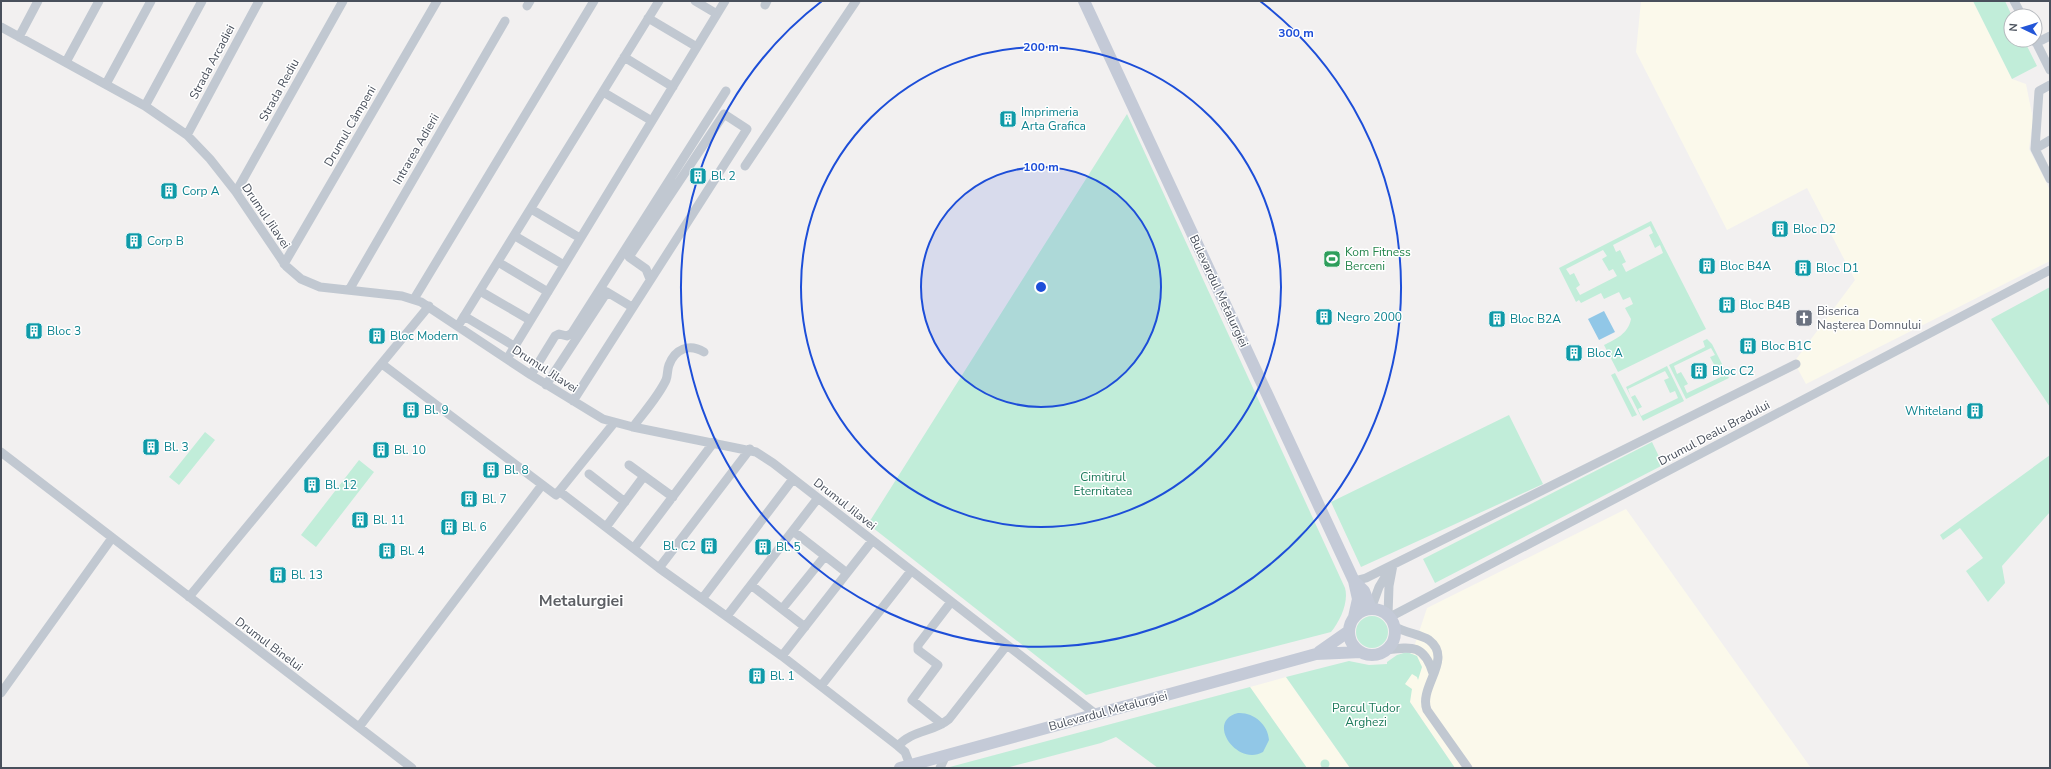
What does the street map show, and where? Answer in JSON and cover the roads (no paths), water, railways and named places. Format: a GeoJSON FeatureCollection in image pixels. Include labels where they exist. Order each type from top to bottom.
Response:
{"type":"FeatureCollection","features":[{"type":"Feature","properties":{"kind":"main road","name":"Bulevardul Metalurgiei"},"geometry":{"type":"LineString","coordinates":[[1084,1],[1354,581],[1358,599],[1354,617]]}},
{"type":"Feature","properties":{"kind":"main road","name":"Bulevardul Metalurgiei"},"geometry":{"type":"LineString","coordinates":[[1354,581],[1364,591],[1371,609]]}},
{"type":"Feature","properties":{"kind":"main road"},"geometry":{"type":"LineString","coordinates":[[1371,609],[1379,610],[1390,619],[1394,639],[1386,650],[1371,655],[1361,652],[1352,643],[1349,631],[1354,617],[1362,611],[1371,609]]}},
{"type":"Feature","properties":{"kind":"main road","name":"Bulevardul Metalurgiei"},"geometry":{"type":"LineString","coordinates":[[1316,654],[1349,631]]}},
{"type":"Feature","properties":{"kind":"main road","name":"Bulevardul Metalurgiei"},"geometry":{"type":"LineString","coordinates":[[906,767],[1316,654],[1361,652]]}},
{"type":"Feature","properties":{"kind":"street"},"geometry":{"type":"LineString","coordinates":[[19,37],[38,1]]}},
{"type":"Feature","properties":{"kind":"street"},"geometry":{"type":"LineString","coordinates":[[66,62],[99,1]]}},
{"type":"Feature","properties":{"kind":"street"},"geometry":{"type":"LineString","coordinates":[[106,84],[151,1]]}},
{"type":"Feature","properties":{"kind":"street"},"geometry":{"type":"LineString","coordinates":[[145,106],[202,1]]}},
{"type":"Feature","properties":{"kind":"street","name":"Strada Arcadiei"},"geometry":{"type":"LineString","coordinates":[[187,135],[259,1]]}},
{"type":"Feature","properties":{"kind":"street","name":"Strada Rediu"},"geometry":{"type":"LineString","coordinates":[[236,192],[343,1]]}},
{"type":"Feature","properties":{"kind":"street","name":"Drumul Câmpeni"},"geometry":{"type":"LineString","coordinates":[[284,264],[437,1]]}},
{"type":"Feature","properties":{"kind":"street"},"geometry":{"type":"LineString","coordinates":[[414,299],[594,1]]}},
{"type":"Feature","properties":{"kind":"street"},"geometry":{"type":"LineString","coordinates":[[458,326],[659,1]]}},
{"type":"Feature","properties":{"kind":"street"},"geometry":{"type":"LineString","coordinates":[[695,1],[717,14]]}},
{"type":"Feature","properties":{"kind":"street"},"geometry":{"type":"LineString","coordinates":[[507,359],[725,1]]}},
{"type":"Feature","properties":{"kind":"street"},"geometry":{"type":"LineString","coordinates":[[746,166],[856,1]]}},
{"type":"Feature","properties":{"kind":"street"},"geometry":{"type":"LineString","coordinates":[[648,18],[697,47]]}},
{"type":"Feature","properties":{"kind":"street","name":"Intrarea Adierii"},"geometry":{"type":"LineString","coordinates":[[349,290],[505,21]]}},
{"type":"Feature","properties":{"kind":"street","name":"Drumul Jilavei"},"geometry":{"type":"LineString","coordinates":[[1,27],[145,106],[187,135],[207,156],[236,192],[284,264],[306,283],[320,287],[414,299],[429,306],[531,375],[592,413],[614,423],[750,449],[763,455],[1097,714]]}},
{"type":"Feature","properties":{"kind":"street"},"geometry":{"type":"LineString","coordinates":[[2038,48],[2050,70]]}},
{"type":"Feature","properties":{"kind":"street"},"geometry":{"type":"LineString","coordinates":[[624,58],[673,86]]}},
{"type":"Feature","properties":{"kind":"street"},"geometry":{"type":"LineString","coordinates":[[2050,85],[2039,91],[2034,148],[2050,180]]}},
{"type":"Feature","properties":{"kind":"street"},"geometry":{"type":"LineString","coordinates":[[531,375],[556,336],[558,334],[567,336],[572,333],[726,91]]}},
{"type":"Feature","properties":{"kind":"street"},"geometry":{"type":"LineString","coordinates":[[603,92],[652,121]]}},
{"type":"Feature","properties":{"kind":"street"},"geometry":{"type":"LineString","coordinates":[[573,401],[747,129],[724,114],[629,258],[646,269],[650,279]]}},
{"type":"Feature","properties":{"kind":"street"},"geometry":{"type":"LineString","coordinates":[[2034,148],[2050,140]]}},
{"type":"Feature","properties":{"kind":"street"},"geometry":{"type":"LineString","coordinates":[[531,209],[580,238]]}},
{"type":"Feature","properties":{"kind":"street"},"geometry":{"type":"LineString","coordinates":[[515,236],[564,265]]}},
{"type":"Feature","properties":{"kind":"street"},"geometry":{"type":"LineString","coordinates":[[498,262],[548,292]]}},
{"type":"Feature","properties":{"kind":"street","name":"Drumul Dealu Bradului"},"geometry":{"type":"LineString","coordinates":[[1390,619],[2050,270]]}},
{"type":"Feature","properties":{"kind":"street"},"geometry":{"type":"LineString","coordinates":[[480,291],[530,320]]}},
{"type":"Feature","properties":{"kind":"street"},"geometry":{"type":"LineString","coordinates":[[546,384],[607,292],[632,308]]}},
{"type":"Feature","properties":{"kind":"street"},"geometry":{"type":"LineString","coordinates":[[189,597],[429,306]]}},
{"type":"Feature","properties":{"kind":"street"},"geometry":{"type":"LineString","coordinates":[[464,316],[514,346]]}},
{"type":"Feature","properties":{"kind":"street"},"geometry":{"type":"LineString","coordinates":[[633,427],[666,380],[670,363],[678,352],[693,347],[704,352]]}},
{"type":"Feature","properties":{"kind":"street"},"geometry":{"type":"LineString","coordinates":[[382,364],[556,495],[614,423]]}},
{"type":"Feature","properties":{"kind":"street"},"geometry":{"type":"LineString","coordinates":[[1354,581],[1366,578],[1393,565],[1796,364]]}},
{"type":"Feature","properties":{"kind":"street"},"geometry":{"type":"LineString","coordinates":[[634,548],[714,442]]}},
{"type":"Feature","properties":{"kind":"street"},"geometry":{"type":"LineString","coordinates":[[659,568],[750,449]]}},
{"type":"Feature","properties":{"kind":"street","name":"Drumul Binelui"},"geometry":{"type":"LineString","coordinates":[[1,452],[412,768]]}},
{"type":"Feature","properties":{"kind":"street"},"geometry":{"type":"LineString","coordinates":[[628,465],[673,497]]}},
{"type":"Feature","properties":{"kind":"street"},"geometry":{"type":"LineString","coordinates":[[589,474],[625,502]]}},
{"type":"Feature","properties":{"kind":"street"},"geometry":{"type":"LineString","coordinates":[[606,527],[644,476]]}},
{"type":"Feature","properties":{"kind":"street"},"geometry":{"type":"LineString","coordinates":[[702,599],[793,479]]}},
{"type":"Feature","properties":{"kind":"street"},"geometry":{"type":"LineString","coordinates":[[359,727],[542,485]]}},
{"type":"Feature","properties":{"kind":"street"},"geometry":{"type":"LineString","coordinates":[[559,491],[659,568],[782,656],[898,746],[905,752],[906,767]]}},
{"type":"Feature","properties":{"kind":"street"},"geometry":{"type":"LineString","coordinates":[[727,616],[818,498]]}},
{"type":"Feature","properties":{"kind":"street"},"geometry":{"type":"LineString","coordinates":[[793,531],[847,573]]}},
{"type":"Feature","properties":{"kind":"street"},"geometry":{"type":"LineString","coordinates":[[1,693],[112,538]]}},
{"type":"Feature","properties":{"kind":"street"},"geometry":{"type":"LineString","coordinates":[[782,656],[872,541]]}},
{"type":"Feature","properties":{"kind":"street"},"geometry":{"type":"LineString","coordinates":[[782,609],[825,556]]}},
{"type":"Feature","properties":{"kind":"street"},"geometry":{"type":"LineString","coordinates":[[1393,565],[1388,586],[1390,619],[1410,634],[1428,640],[1434,646],[1439,656],[1438,665],[1433,673],[1425,697],[1426,708],[1468,768]]}},
{"type":"Feature","properties":{"kind":"street"},"geometry":{"type":"LineString","coordinates":[[1371,609],[1379,587],[1393,565]]}},
{"type":"Feature","properties":{"kind":"street"},"geometry":{"type":"LineString","coordinates":[[821,686],[912,571]]}},
{"type":"Feature","properties":{"kind":"street"},"geometry":{"type":"LineString","coordinates":[[751,585],[805,627]]}},
{"type":"Feature","properties":{"kind":"street"},"geometry":{"type":"LineString","coordinates":[[942,724],[912,700],[938,665],[918,650],[918,645],[951,602]]}},
{"type":"Feature","properties":{"kind":"street"},"geometry":{"type":"LineString","coordinates":[[898,746],[909,736],[942,724],[954,713],[1007,645]]}},
{"type":"Feature","properties":{"kind":"street"},"geometry":{"type":"LineString","coordinates":[[1386,650],[1408,648],[1419,650],[1428,658],[1433,673]]}},
{"type":"Feature","properties":{"kind":"street"},"geometry":{"type":"LineString","coordinates":[[940,768],[946,755]]}},
{"type":"Feature","properties":{"kind":"water"},"geometry":{"type":"Polygon","coordinates":[[[1604,311],[1615,332],[1599,340],[1588,319],[1604,311]]]}},
{"type":"Feature","properties":{"kind":"water"},"geometry":{"type":"Polygon","coordinates":[[[1238,713],[1244,713],[1254,717],[1263,724],[1269,740],[1263,752],[1253,755],[1243,753],[1228,741],[1224,725],[1229,718],[1238,713]]]}},
{"type":"Feature","properties":{"kind":"place","name":"Imprimeria Arta Grafica"},"geometry":{"type":"Point","coordinates":[1008,119]}},
{"type":"Feature","properties":{"kind":"place","name":"Bl. 2"},"geometry":{"type":"Point","coordinates":[698,176]}},
{"type":"Feature","properties":{"kind":"place","name":"Corp A"},"geometry":{"type":"Point","coordinates":[169,191]}},
{"type":"Feature","properties":{"kind":"place","name":"Bloc D2"},"geometry":{"type":"Point","coordinates":[1780,229]}},
{"type":"Feature","properties":{"kind":"place","name":"Corp B"},"geometry":{"type":"Point","coordinates":[134,241]}},
{"type":"Feature","properties":{"kind":"place","name":"Kom Fitness Berceni"},"geometry":{"type":"Point","coordinates":[1332,259]}},
{"type":"Feature","properties":{"kind":"place","name":"Bloc B4A"},"geometry":{"type":"Point","coordinates":[1707,266]}},
{"type":"Feature","properties":{"kind":"place","name":"Bloc D1"},"geometry":{"type":"Point","coordinates":[1803,268]}},
{"type":"Feature","properties":{"kind":"place","name":"Bloc B4B"},"geometry":{"type":"Point","coordinates":[1727,305]}},
{"type":"Feature","properties":{"kind":"place","name":"Negro 2000"},"geometry":{"type":"Point","coordinates":[1324,317]}},
{"type":"Feature","properties":{"kind":"place","name":"Biserica Nașterea Domnului"},"geometry":{"type":"Point","coordinates":[1804,318]}},
{"type":"Feature","properties":{"kind":"place","name":"Bloc B2A"},"geometry":{"type":"Point","coordinates":[1497,319]}},
{"type":"Feature","properties":{"kind":"place","name":"Bloc 3"},"geometry":{"type":"Point","coordinates":[34,331]}},
{"type":"Feature","properties":{"kind":"place","name":"Bloc Modern"},"geometry":{"type":"Point","coordinates":[377,336]}},
{"type":"Feature","properties":{"kind":"place","name":"Bloc B1C"},"geometry":{"type":"Point","coordinates":[1748,346]}},
{"type":"Feature","properties":{"kind":"place","name":"Bloc A"},"geometry":{"type":"Point","coordinates":[1574,353]}},
{"type":"Feature","properties":{"kind":"place","name":"Bloc C2"},"geometry":{"type":"Point","coordinates":[1699,371]}},
{"type":"Feature","properties":{"kind":"place","name":"Bl. 9"},"geometry":{"type":"Point","coordinates":[411,410]}},
{"type":"Feature","properties":{"kind":"place","name":"Whiteland"},"geometry":{"type":"Point","coordinates":[1975,411]}},
{"type":"Feature","properties":{"kind":"place","name":"Bl. 3"},"geometry":{"type":"Point","coordinates":[151,447]}},
{"type":"Feature","properties":{"kind":"place","name":"Bl. 10"},"geometry":{"type":"Point","coordinates":[381,450]}},
{"type":"Feature","properties":{"kind":"place","name":"Bl. 8"},"geometry":{"type":"Point","coordinates":[491,470]}},
{"type":"Feature","properties":{"kind":"place","name":"Bl. 12"},"geometry":{"type":"Point","coordinates":[312,485]}},
{"type":"Feature","properties":{"kind":"place","name":"Bl. 7"},"geometry":{"type":"Point","coordinates":[469,499]}},
{"type":"Feature","properties":{"kind":"place","name":"Bl. 11"},"geometry":{"type":"Point","coordinates":[360,520]}},
{"type":"Feature","properties":{"kind":"place","name":"Bl. 6"},"geometry":{"type":"Point","coordinates":[449,527]}},
{"type":"Feature","properties":{"kind":"place","name":"Bl. C2"},"geometry":{"type":"Point","coordinates":[709,546]}},
{"type":"Feature","properties":{"kind":"place","name":"Bl. 5"},"geometry":{"type":"Point","coordinates":[763,547]}},
{"type":"Feature","properties":{"kind":"place","name":"Bl. 4"},"geometry":{"type":"Point","coordinates":[387,551]}},
{"type":"Feature","properties":{"kind":"place","name":"Bl. 13"},"geometry":{"type":"Point","coordinates":[278,575]}},
{"type":"Feature","properties":{"kind":"place","name":"Bl. 1"},"geometry":{"type":"Point","coordinates":[757,676]}},
{"type":"Feature","properties":{"kind":"district","name":"Metalurgiei"},"geometry":{"type":"Point","coordinates":[581,600]}},
{"type":"Feature","properties":{"kind":"park label","name":"Cimitirul Eternitatea"},"geometry":{"type":"Point","coordinates":[1103,484]}},
{"type":"Feature","properties":{"kind":"park label","name":"Parcul Tudor Arghezi"},"geometry":{"type":"Point","coordinates":[1366,715]}}]}
